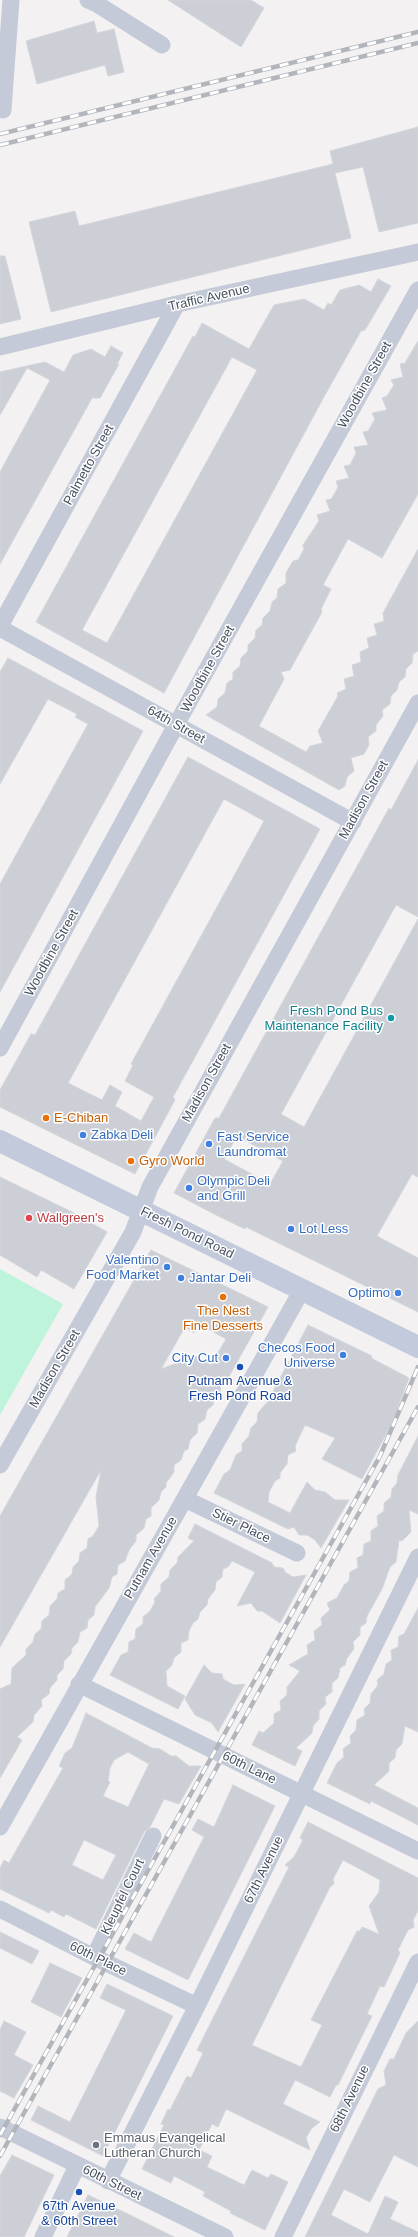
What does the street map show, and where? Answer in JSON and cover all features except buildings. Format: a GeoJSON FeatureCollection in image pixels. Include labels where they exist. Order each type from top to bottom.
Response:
{"type":"FeatureCollection","features":[{"type":"Feature","properties":{"kind":"main road","name":"Fresh Pond Road"},"geometry":{"type":"LineString","coordinates":[[0,1141],[418,1347]]}},
{"type":"Feature","properties":{"kind":"street"},"geometry":{"type":"LineString","coordinates":[[4,110],[11,0]]}},
{"type":"Feature","properties":{"kind":"street"},"geometry":{"type":"LineString","coordinates":[[88,0],[97,4],[162,45]]}},
{"type":"Feature","properties":{"kind":"street","name":"Traffic Avenue"},"geometry":{"type":"LineString","coordinates":[[0,348],[177,304],[418,252]]}},
{"type":"Feature","properties":{"kind":"street","name":"Woodbine Street"},"geometry":{"type":"LineString","coordinates":[[0,1048],[176,725],[418,290]]}},
{"type":"Feature","properties":{"kind":"street","name":"Palmetto Street"},"geometry":{"type":"LineString","coordinates":[[0,627],[177,304]]}},
{"type":"Feature","properties":{"kind":"street","name":"64th Street"},"geometry":{"type":"LineString","coordinates":[[0,627],[353,822]]}},
{"type":"Feature","properties":{"kind":"street","name":"Madison Street"},"geometry":{"type":"LineString","coordinates":[[0,1465],[132,1232],[150,1187],[418,703]]}},
{"type":"Feature","properties":{"kind":"street","name":"Putnam Avenue"},"geometry":{"type":"LineString","coordinates":[[0,1827],[79,1684],[302,1290]]}},
{"type":"Feature","properties":{"kind":"street","name":"Stier Place"},"geometry":{"type":"LineString","coordinates":[[185,1499],[297,1553]]}},
{"type":"Feature","properties":{"kind":"street","name":"67th Avenue"},"geometry":{"type":"LineString","coordinates":[[108,2181],[197,2006],[418,1558]]}},
{"type":"Feature","properties":{"kind":"street","name":"60th Lane"},"geometry":{"type":"LineString","coordinates":[[79,1684],[418,1851]]}},
{"type":"Feature","properties":{"kind":"street","name":"Kleupfel Court"},"geometry":{"type":"LineString","coordinates":[[94,1957],[152,1836]]}},
{"type":"Feature","properties":{"kind":"street","name":"60th Place"},"geometry":{"type":"LineString","coordinates":[[0,1909],[94,1957],[197,2006]]}},
{"type":"Feature","properties":{"kind":"street","name":"68th Avenue"},"geometry":{"type":"LineString","coordinates":[[283,2237],[418,1962]]}},
{"type":"Feature","properties":{"kind":"street","name":"60th Street"},"geometry":{"type":"LineString","coordinates":[[0,2127],[77,2166],[225,2237]]}},
{"type":"Feature","properties":{"kind":"street"},"geometry":{"type":"LineString","coordinates":[[43,2237],[77,2166]]}},
{"type":"Feature","properties":{"kind":"green space"},"geometry":{"type":"Polygon","coordinates":[[[0,1269],[63,1304],[0,1415],[0,1269]]]}},
{"type":"Feature","properties":{"kind":"railway"},"geometry":{"type":"LineString","coordinates":[[0,134],[418,32]]}},
{"type":"Feature","properties":{"kind":"railway"},"geometry":{"type":"LineString","coordinates":[[0,145],[418,43]]}},
{"type":"Feature","properties":{"kind":"railway"},"geometry":{"type":"LineString","coordinates":[[0,2135],[380,1456],[418,1367]]}},
{"type":"Feature","properties":{"kind":"railway"},"geometry":{"type":"LineString","coordinates":[[0,2156],[418,1407]]}},
{"type":"Feature","properties":{"kind":"place","name":"Fresh Pond Bus Maintenance Facility"},"geometry":{"type":"Point","coordinates":[391,1018]}},
{"type":"Feature","properties":{"kind":"place","name":"E-Chiban"},"geometry":{"type":"Point","coordinates":[46,1118]}},
{"type":"Feature","properties":{"kind":"place","name":"Zabka Deli"},"geometry":{"type":"Point","coordinates":[83,1135]}},
{"type":"Feature","properties":{"kind":"place","name":"Fast Service Laundromat"},"geometry":{"type":"Point","coordinates":[209,1144]}},
{"type":"Feature","properties":{"kind":"place","name":"Gyro World"},"geometry":{"type":"Point","coordinates":[131,1161]}},
{"type":"Feature","properties":{"kind":"place","name":"Olympic Deli and Grill"},"geometry":{"type":"Point","coordinates":[189,1188]}},
{"type":"Feature","properties":{"kind":"place","name":"Wallgreen's"},"geometry":{"type":"Point","coordinates":[29,1218]}},
{"type":"Feature","properties":{"kind":"place","name":"Lot Less"},"geometry":{"type":"Point","coordinates":[291,1229]}},
{"type":"Feature","properties":{"kind":"place","name":"Valentino Food Market"},"geometry":{"type":"Point","coordinates":[167,1267]}},
{"type":"Feature","properties":{"kind":"place","name":"Jantar Deli"},"geometry":{"type":"Point","coordinates":[181,1278]}},
{"type":"Feature","properties":{"kind":"place","name":"Optimo"},"geometry":{"type":"Point","coordinates":[398,1293]}},
{"type":"Feature","properties":{"kind":"place","name":"The Nest Fine Desserts"},"geometry":{"type":"Point","coordinates":[223,1297]}},
{"type":"Feature","properties":{"kind":"place","name":"Checos Food Universe"},"geometry":{"type":"Point","coordinates":[343,1355]}},
{"type":"Feature","properties":{"kind":"place","name":"City Cut"},"geometry":{"type":"Point","coordinates":[226,1358]}},
{"type":"Feature","properties":{"kind":"place","name":"Putnam Avenue & Fresh Pond Road"},"geometry":{"type":"Point","coordinates":[240,1367]}},
{"type":"Feature","properties":{"kind":"place","name":"Emmaus Evangelical Lutheran Church"},"geometry":{"type":"Point","coordinates":[96,2145]}},
{"type":"Feature","properties":{"kind":"place","name":"67th Avenue & 60th Street"},"geometry":{"type":"Point","coordinates":[79,2192]}}]}
